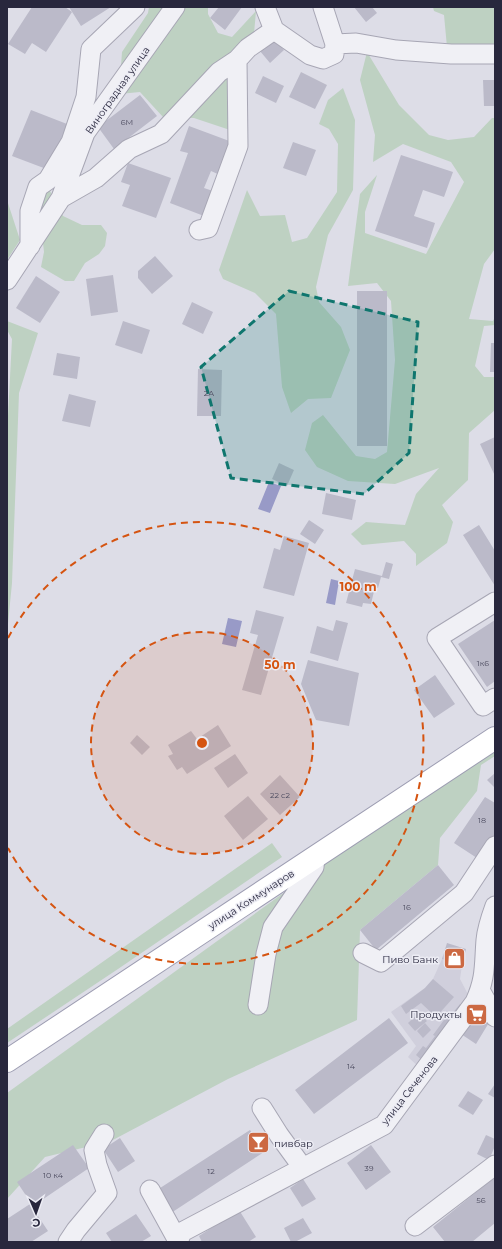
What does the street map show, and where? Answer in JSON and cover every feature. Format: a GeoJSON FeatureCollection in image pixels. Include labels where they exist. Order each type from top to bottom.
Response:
{"type":"FeatureCollection","features":[{"type":"Feature","properties":{"kind":"main road","name":"улица Коммунаров"},"geometry":{"type":"LineString","coordinates":[[7,1061],[495,738]]}},
{"type":"Feature","properties":{"kind":"street"},"geometry":{"type":"LineString","coordinates":[[30,246],[30,211],[38,187],[48,180],[71,142],[86,97],[91,49],[135,7]]}},
{"type":"Feature","properties":{"kind":"street","name":"Виноградная улица"},"geometry":{"type":"LineString","coordinates":[[7,280],[61,198],[86,133],[175,7]]}},
{"type":"Feature","properties":{"kind":"street"},"geometry":{"type":"LineString","coordinates":[[265,7],[274,30],[310,55],[324,59],[334,54],[335,44],[323,7]]}},
{"type":"Feature","properties":{"kind":"street"},"geometry":{"type":"LineString","coordinates":[[61,198],[96,178],[129,149],[161,134],[219,72],[237,60],[248,48],[274,30]]}},
{"type":"Feature","properties":{"kind":"street"},"geometry":{"type":"LineString","coordinates":[[335,44],[356,43],[396,50],[451,54],[495,54]]}},
{"type":"Feature","properties":{"kind":"street"},"geometry":{"type":"LineString","coordinates":[[199,230],[208,228],[238,146],[237,60]]}},
{"type":"Feature","properties":{"kind":"street"},"geometry":{"type":"LineString","coordinates":[[495,602],[437,638],[483,706],[495,698]]}},
{"type":"Feature","properties":{"kind":"street"},"geometry":{"type":"LineString","coordinates":[[363,953],[380,962],[464,893],[495,846]]}},
{"type":"Feature","properties":{"kind":"street"},"geometry":{"type":"LineString","coordinates":[[258,1005],[272,927],[314,867],[315,857]]}},
{"type":"Feature","properties":{"kind":"street","name":"улица Сеченова"},"geometry":{"type":"LineString","coordinates":[[178,1242],[182,1232],[384,1125],[475,1002],[490,972],[486,938],[495,906]]}},
{"type":"Feature","properties":{"kind":"street"},"geometry":{"type":"LineString","coordinates":[[480,990],[495,1017]]}},
{"type":"Feature","properties":{"kind":"street"},"geometry":{"type":"LineString","coordinates":[[262,1108],[303,1168]]}},
{"type":"Feature","properties":{"kind":"street"},"geometry":{"type":"LineString","coordinates":[[68,1242],[76,1230],[107,1193],[97,1165],[94,1150],[104,1134]]}},
{"type":"Feature","properties":{"kind":"street"},"geometry":{"type":"LineString","coordinates":[[415,1226],[495,1165]]}},
{"type":"Feature","properties":{"kind":"street"},"geometry":{"type":"LineString","coordinates":[[150,1190],[178,1242]]}},
{"type":"Feature","properties":{"kind":"highlighted area"},"geometry":{"type":"Polygon","coordinates":[[[289,291],[418,322],[409,453],[364,494],[231,478],[201,367],[289,291]]]}},
{"type":"Feature","properties":{"kind":"shaded area"},"geometry":{"type":"Polygon","coordinates":[[[442,959],[462,965],[460,979],[471,1000],[420,1068],[408,1057],[416,1046],[391,1012],[425,988],[433,979],[442,959]]]}},
{"type":"Feature","properties":{"kind":"green space"},"geometry":{"type":"Polygon","coordinates":[[[149,7],[208,7],[208,14],[218,33],[232,37],[256,11],[253,45],[234,77],[239,133],[194,118],[163,117],[140,92],[119,94],[122,52],[148,13],[149,7]]]}},
{"type":"Feature","properties":{"kind":"green space"},"geometry":{"type":"Polygon","coordinates":[[[433,7],[495,7],[495,57],[447,47],[444,15],[434,11],[433,7]]]}},
{"type":"Feature","properties":{"kind":"green space"},"geometry":{"type":"Polygon","coordinates":[[[367,52],[399,105],[429,135],[448,140],[474,137],[492,118],[495,118],[495,249],[484,264],[469,319],[493,321],[495,317],[495,325],[484,326],[475,366],[484,377],[495,377],[495,410],[469,433],[468,480],[442,505],[453,522],[447,543],[416,566],[416,554],[404,541],[362,545],[351,534],[366,522],[405,525],[416,494],[439,468],[395,484],[348,481],[317,467],[305,450],[312,423],[323,415],[356,456],[375,459],[387,452],[395,360],[391,301],[377,283],[348,286],[360,194],[377,175],[365,212],[365,233],[426,254],[464,182],[451,162],[403,144],[373,162],[375,135],[360,80],[367,52]]]}},
{"type":"Feature","properties":{"kind":"green space"},"geometry":{"type":"Polygon","coordinates":[[[343,88],[355,120],[353,190],[328,235],[316,287],[319,302],[341,327],[350,350],[331,398],[308,399],[291,413],[282,387],[276,314],[255,293],[223,279],[219,270],[247,190],[260,216],[285,215],[292,242],[307,238],[337,192],[338,144],[329,129],[319,124],[328,100],[343,88]]]}},
{"type":"Feature","properties":{"kind":"green space"},"geometry":{"type":"Polygon","coordinates":[[[27,188],[49,189],[63,216],[82,225],[101,225],[107,233],[105,246],[99,254],[85,263],[74,281],[65,281],[41,267],[44,252],[40,215],[25,200],[27,188]]]}},
{"type":"Feature","properties":{"kind":"green space"},"geometry":{"type":"Polygon","coordinates":[[[7,200],[20,240],[7,260],[7,200]]]}},
{"type":"Feature","properties":{"kind":"green space"},"geometry":{"type":"Polygon","coordinates":[[[7,321],[38,333],[19,393],[12,583],[7,634],[7,435],[12,339],[7,330],[7,321]]]}},
{"type":"Feature","properties":{"kind":"green space"},"geometry":{"type":"Polygon","coordinates":[[[495,740],[495,756],[481,765],[477,791],[440,838],[438,865],[360,930],[357,1020],[228,1079],[111,1141],[45,1157],[7,1199],[7,1093],[495,740]]]}},
{"type":"Feature","properties":{"kind":"green space"},"geometry":{"type":"Polygon","coordinates":[[[272,843],[282,857],[7,1043],[7,1029],[272,843]]]}},
{"type":"Feature","properties":{"kind":"water"},"geometry":{"type":"Polygon","coordinates":[[[269,482],[281,486],[270,513],[258,509],[269,482]]]}},
{"type":"Feature","properties":{"kind":"water"},"geometry":{"type":"Polygon","coordinates":[[[331,579],[339,581],[335,605],[326,603],[331,579]]]}},
{"type":"Feature","properties":{"kind":"water"},"geometry":{"type":"Polygon","coordinates":[[[228,618],[242,621],[236,647],[222,644],[228,618]]]}},
{"type":"Feature","properties":{"kind":"building"},"geometry":{"type":"Polygon","coordinates":[[[32,7],[65,7],[72,12],[46,52],[32,43],[25,54],[8,44],[32,7]]]}},
{"type":"Feature","properties":{"kind":"building"},"geometry":{"type":"Polygon","coordinates":[[[69,7],[111,7],[81,26],[69,7]]]}},
{"type":"Feature","properties":{"kind":"building"},"geometry":{"type":"Polygon","coordinates":[[[219,7],[242,7],[225,30],[210,18],[219,7]]]}},
{"type":"Feature","properties":{"kind":"building"},"geometry":{"type":"Polygon","coordinates":[[[354,7],[372,7],[377,13],[366,22],[354,7]]]}},
{"type":"Feature","properties":{"kind":"building"},"geometry":{"type":"Polygon","coordinates":[[[274,39],[284,50],[270,63],[260,51],[274,39]]]}},
{"type":"Feature","properties":{"kind":"building"},"geometry":{"type":"Polygon","coordinates":[[[301,72],[327,85],[315,109],[289,97],[301,72]]]}},
{"type":"Feature","properties":{"kind":"building"},"geometry":{"type":"Polygon","coordinates":[[[263,76],[284,86],[276,103],[255,93],[263,76]]]}},
{"type":"Feature","properties":{"kind":"building"},"geometry":{"type":"Polygon","coordinates":[[[483,80],[495,80],[495,106],[484,106],[483,80]]]}},
{"type":"Feature","properties":{"kind":"building"},"geometry":{"type":"Polygon","coordinates":[[[140,95],[157,116],[114,149],[98,127],[140,95]]]}},
{"type":"Feature","properties":{"kind":"building"},"geometry":{"type":"Polygon","coordinates":[[[31,110],[67,124],[49,170],[12,156],[31,110]]]}},
{"type":"Feature","properties":{"kind":"building"},"geometry":{"type":"Polygon","coordinates":[[[189,126],[232,142],[220,175],[211,171],[204,188],[213,191],[204,216],[170,203],[188,153],[180,151],[189,126]]]}},
{"type":"Feature","properties":{"kind":"building"},"geometry":{"type":"Polygon","coordinates":[[[293,142],[316,150],[306,176],[283,168],[293,142]]]}},
{"type":"Feature","properties":{"kind":"building"},"geometry":{"type":"Polygon","coordinates":[[[401,155],[453,172],[444,197],[423,190],[414,216],[435,223],[427,248],[375,231],[401,155]]]}},
{"type":"Feature","properties":{"kind":"building"},"geometry":{"type":"Polygon","coordinates":[[[128,163],[171,178],[156,218],[122,206],[130,185],[121,182],[128,163]]]}},
{"type":"Feature","properties":{"kind":"building"},"geometry":{"type":"Polygon","coordinates":[[[155,256],[173,276],[152,294],[138,278],[138,271],[155,256]]]}},
{"type":"Feature","properties":{"kind":"building"},"geometry":{"type":"Polygon","coordinates":[[[113,275],[118,312],[91,316],[86,279],[113,275]]]}},
{"type":"Feature","properties":{"kind":"building"},"geometry":{"type":"Polygon","coordinates":[[[36,276],[60,292],[40,323],[16,308],[36,276]]]}},
{"type":"Feature","properties":{"kind":"building"},"geometry":{"type":"Polygon","coordinates":[[[357,291],[387,291],[387,446],[357,446],[357,291]]]}},
{"type":"Feature","properties":{"kind":"building"},"geometry":{"type":"Polygon","coordinates":[[[192,302],[213,312],[203,334],[182,324],[192,302]]]}},
{"type":"Feature","properties":{"kind":"building"},"geometry":{"type":"Polygon","coordinates":[[[123,321],[150,330],[142,354],[115,345],[123,321]]]}},
{"type":"Feature","properties":{"kind":"building"},"geometry":{"type":"Polygon","coordinates":[[[491,343],[495,343],[495,372],[490,372],[491,343]]]}},
{"type":"Feature","properties":{"kind":"building"},"geometry":{"type":"Polygon","coordinates":[[[57,353],[80,357],[77,379],[53,375],[57,353]]]}},
{"type":"Feature","properties":{"kind":"building"},"geometry":{"type":"Polygon","coordinates":[[[198,369],[222,370],[221,416],[197,416],[198,369]]]}},
{"type":"Feature","properties":{"kind":"building"},"geometry":{"type":"Polygon","coordinates":[[[69,394],[96,401],[90,427],[62,421],[69,394]]]}},
{"type":"Feature","properties":{"kind":"building"},"geometry":{"type":"Polygon","coordinates":[[[495,437],[495,476],[480,444],[495,437]]]}},
{"type":"Feature","properties":{"kind":"building"},"geometry":{"type":"Polygon","coordinates":[[[279,463],[294,470],[287,486],[272,479],[279,463]]]}},
{"type":"Feature","properties":{"kind":"building"},"geometry":{"type":"Polygon","coordinates":[[[326,493],[356,500],[352,520],[322,514],[326,493]]]}},
{"type":"Feature","properties":{"kind":"building"},"geometry":{"type":"Polygon","coordinates":[[[309,520],[324,530],[315,544],[300,534],[309,520]]]}},
{"type":"Feature","properties":{"kind":"building"},"geometry":{"type":"Polygon","coordinates":[[[479,525],[495,551],[495,586],[463,535],[479,525]]]}},
{"type":"Feature","properties":{"kind":"building"},"geometry":{"type":"Polygon","coordinates":[[[284,536],[309,543],[294,596],[263,588],[274,548],[280,550],[284,536]]]}},
{"type":"Feature","properties":{"kind":"building"},"geometry":{"type":"Polygon","coordinates":[[[386,562],[393,564],[389,579],[381,577],[378,588],[375,587],[371,604],[363,603],[362,607],[346,603],[355,569],[382,576],[386,562]]]}},
{"type":"Feature","properties":{"kind":"building"},"geometry":{"type":"Polygon","coordinates":[[[256,610],[284,617],[261,695],[242,690],[258,635],[250,633],[256,610]]]}},
{"type":"Feature","properties":{"kind":"building"},"geometry":{"type":"Polygon","coordinates":[[[336,620],[348,623],[338,661],[310,653],[317,626],[333,631],[336,620]]]}},
{"type":"Feature","properties":{"kind":"building"},"geometry":{"type":"Polygon","coordinates":[[[495,620],[495,681],[487,687],[458,644],[495,620]]]}},
{"type":"Feature","properties":{"kind":"building"},"geometry":{"type":"Polygon","coordinates":[[[308,660],[359,673],[349,726],[316,720],[301,684],[308,660]]]}},
{"type":"Feature","properties":{"kind":"building"},"geometry":{"type":"Polygon","coordinates":[[[435,675],[455,704],[434,718],[414,690],[435,675]]]}},
{"type":"Feature","properties":{"kind":"building"},"geometry":{"type":"Polygon","coordinates":[[[218,725],[231,746],[187,774],[182,767],[177,770],[168,756],[173,754],[168,745],[191,731],[197,739],[218,725]]]}},
{"type":"Feature","properties":{"kind":"building"},"geometry":{"type":"Polygon","coordinates":[[[137,735],[150,747],[142,755],[130,743],[137,735]]]}},
{"type":"Feature","properties":{"kind":"building"},"geometry":{"type":"Polygon","coordinates":[[[235,754],[248,773],[228,788],[214,768],[235,754]]]}},
{"type":"Feature","properties":{"kind":"building"},"geometry":{"type":"Polygon","coordinates":[[[495,773],[495,788],[487,780],[495,773]]]}},
{"type":"Feature","properties":{"kind":"building"},"geometry":{"type":"Polygon","coordinates":[[[280,775],[300,797],[280,815],[260,794],[280,775]]]}},
{"type":"Feature","properties":{"kind":"building"},"geometry":{"type":"Polygon","coordinates":[[[248,796],[268,819],[243,840],[224,816],[248,796]]]}},
{"type":"Feature","properties":{"kind":"building"},"geometry":{"type":"Polygon","coordinates":[[[485,797],[495,803],[495,837],[480,860],[454,843],[485,797]]]}},
{"type":"Feature","properties":{"kind":"building"},"geometry":{"type":"Polygon","coordinates":[[[438,865],[454,885],[376,950],[360,930],[438,865]]]}},
{"type":"Feature","properties":{"kind":"building"},"geometry":{"type":"Polygon","coordinates":[[[447,943],[466,949],[462,965],[442,959],[447,943]]]}},
{"type":"Feature","properties":{"kind":"building"},"geometry":{"type":"Polygon","coordinates":[[[433,979],[454,997],[436,1017],[421,1003],[406,1014],[401,1006],[425,988],[433,979]]]}},
{"type":"Feature","properties":{"kind":"building"},"geometry":{"type":"Polygon","coordinates":[[[460,1004],[466,1008],[424,1062],[416,1055],[423,1046],[426,1048],[435,1036],[433,1035],[449,1013],[451,1015],[460,1004]]]}},
{"type":"Feature","properties":{"kind":"building"},"geometry":{"type":"Polygon","coordinates":[[[478,1010],[490,1021],[476,1044],[461,1034],[478,1010]]]}},
{"type":"Feature","properties":{"kind":"building"},"geometry":{"type":"Polygon","coordinates":[[[419,1013],[427,1021],[415,1031],[408,1023],[419,1013]]]}},
{"type":"Feature","properties":{"kind":"building"},"geometry":{"type":"Polygon","coordinates":[[[389,1018],[408,1043],[314,1114],[295,1090],[389,1018]]]}},
{"type":"Feature","properties":{"kind":"building"},"geometry":{"type":"Polygon","coordinates":[[[425,1023],[431,1030],[423,1038],[417,1031],[425,1023]]]}},
{"type":"Feature","properties":{"kind":"building"},"geometry":{"type":"Polygon","coordinates":[[[495,1084],[495,1098],[488,1094],[495,1084]]]}},
{"type":"Feature","properties":{"kind":"building"},"geometry":{"type":"Polygon","coordinates":[[[468,1091],[483,1100],[473,1115],[458,1106],[468,1091]]]}},
{"type":"Feature","properties":{"kind":"building"},"geometry":{"type":"Polygon","coordinates":[[[250,1130],[264,1152],[171,1213],[157,1190],[250,1130]]]}},
{"type":"Feature","properties":{"kind":"building"},"geometry":{"type":"Polygon","coordinates":[[[486,1135],[495,1139],[495,1146],[489,1160],[477,1154],[486,1135]]]}},
{"type":"Feature","properties":{"kind":"building"},"geometry":{"type":"Polygon","coordinates":[[[120,1138],[135,1161],[118,1172],[103,1149],[120,1138]]]}},
{"type":"Feature","properties":{"kind":"building"},"geometry":{"type":"Polygon","coordinates":[[[73,1145],[89,1168],[33,1206],[17,1182],[73,1145]]]}},
{"type":"Feature","properties":{"kind":"building"},"geometry":{"type":"Polygon","coordinates":[[[371,1145],[391,1172],[366,1190],[347,1163],[371,1145]]]}},
{"type":"Feature","properties":{"kind":"building"},"geometry":{"type":"Polygon","coordinates":[[[495,1177],[495,1223],[472,1242],[445,1242],[433,1227],[495,1177]]]}},
{"type":"Feature","properties":{"kind":"building"},"geometry":{"type":"Polygon","coordinates":[[[303,1179],[316,1199],[302,1207],[290,1188],[303,1179]]]}},
{"type":"Feature","properties":{"kind":"building"},"geometry":{"type":"Polygon","coordinates":[[[30,1204],[48,1231],[31,1242],[7,1242],[7,1219],[30,1204]]]}},
{"type":"Feature","properties":{"kind":"building"},"geometry":{"type":"Polygon","coordinates":[[[239,1210],[256,1237],[248,1242],[202,1242],[199,1236],[239,1210]]]}},
{"type":"Feature","properties":{"kind":"building"},"geometry":{"type":"Polygon","coordinates":[[[136,1214],[151,1236],[141,1242],[112,1242],[106,1233],[136,1214]]]}},
{"type":"Feature","properties":{"kind":"building"},"geometry":{"type":"Polygon","coordinates":[[[303,1218],[312,1233],[295,1242],[291,1242],[284,1228],[303,1218]]]}},
{"type":"Feature","properties":{"kind":"place","name":"Пиво Банк"},"geometry":{"type":"Point","coordinates":[454,959]}},
{"type":"Feature","properties":{"kind":"place","name":"Продукты"},"geometry":{"type":"Point","coordinates":[477,1014]}},
{"type":"Feature","properties":{"kind":"place","name":"пивбар"},"geometry":{"type":"Point","coordinates":[259,1143]}}]}
